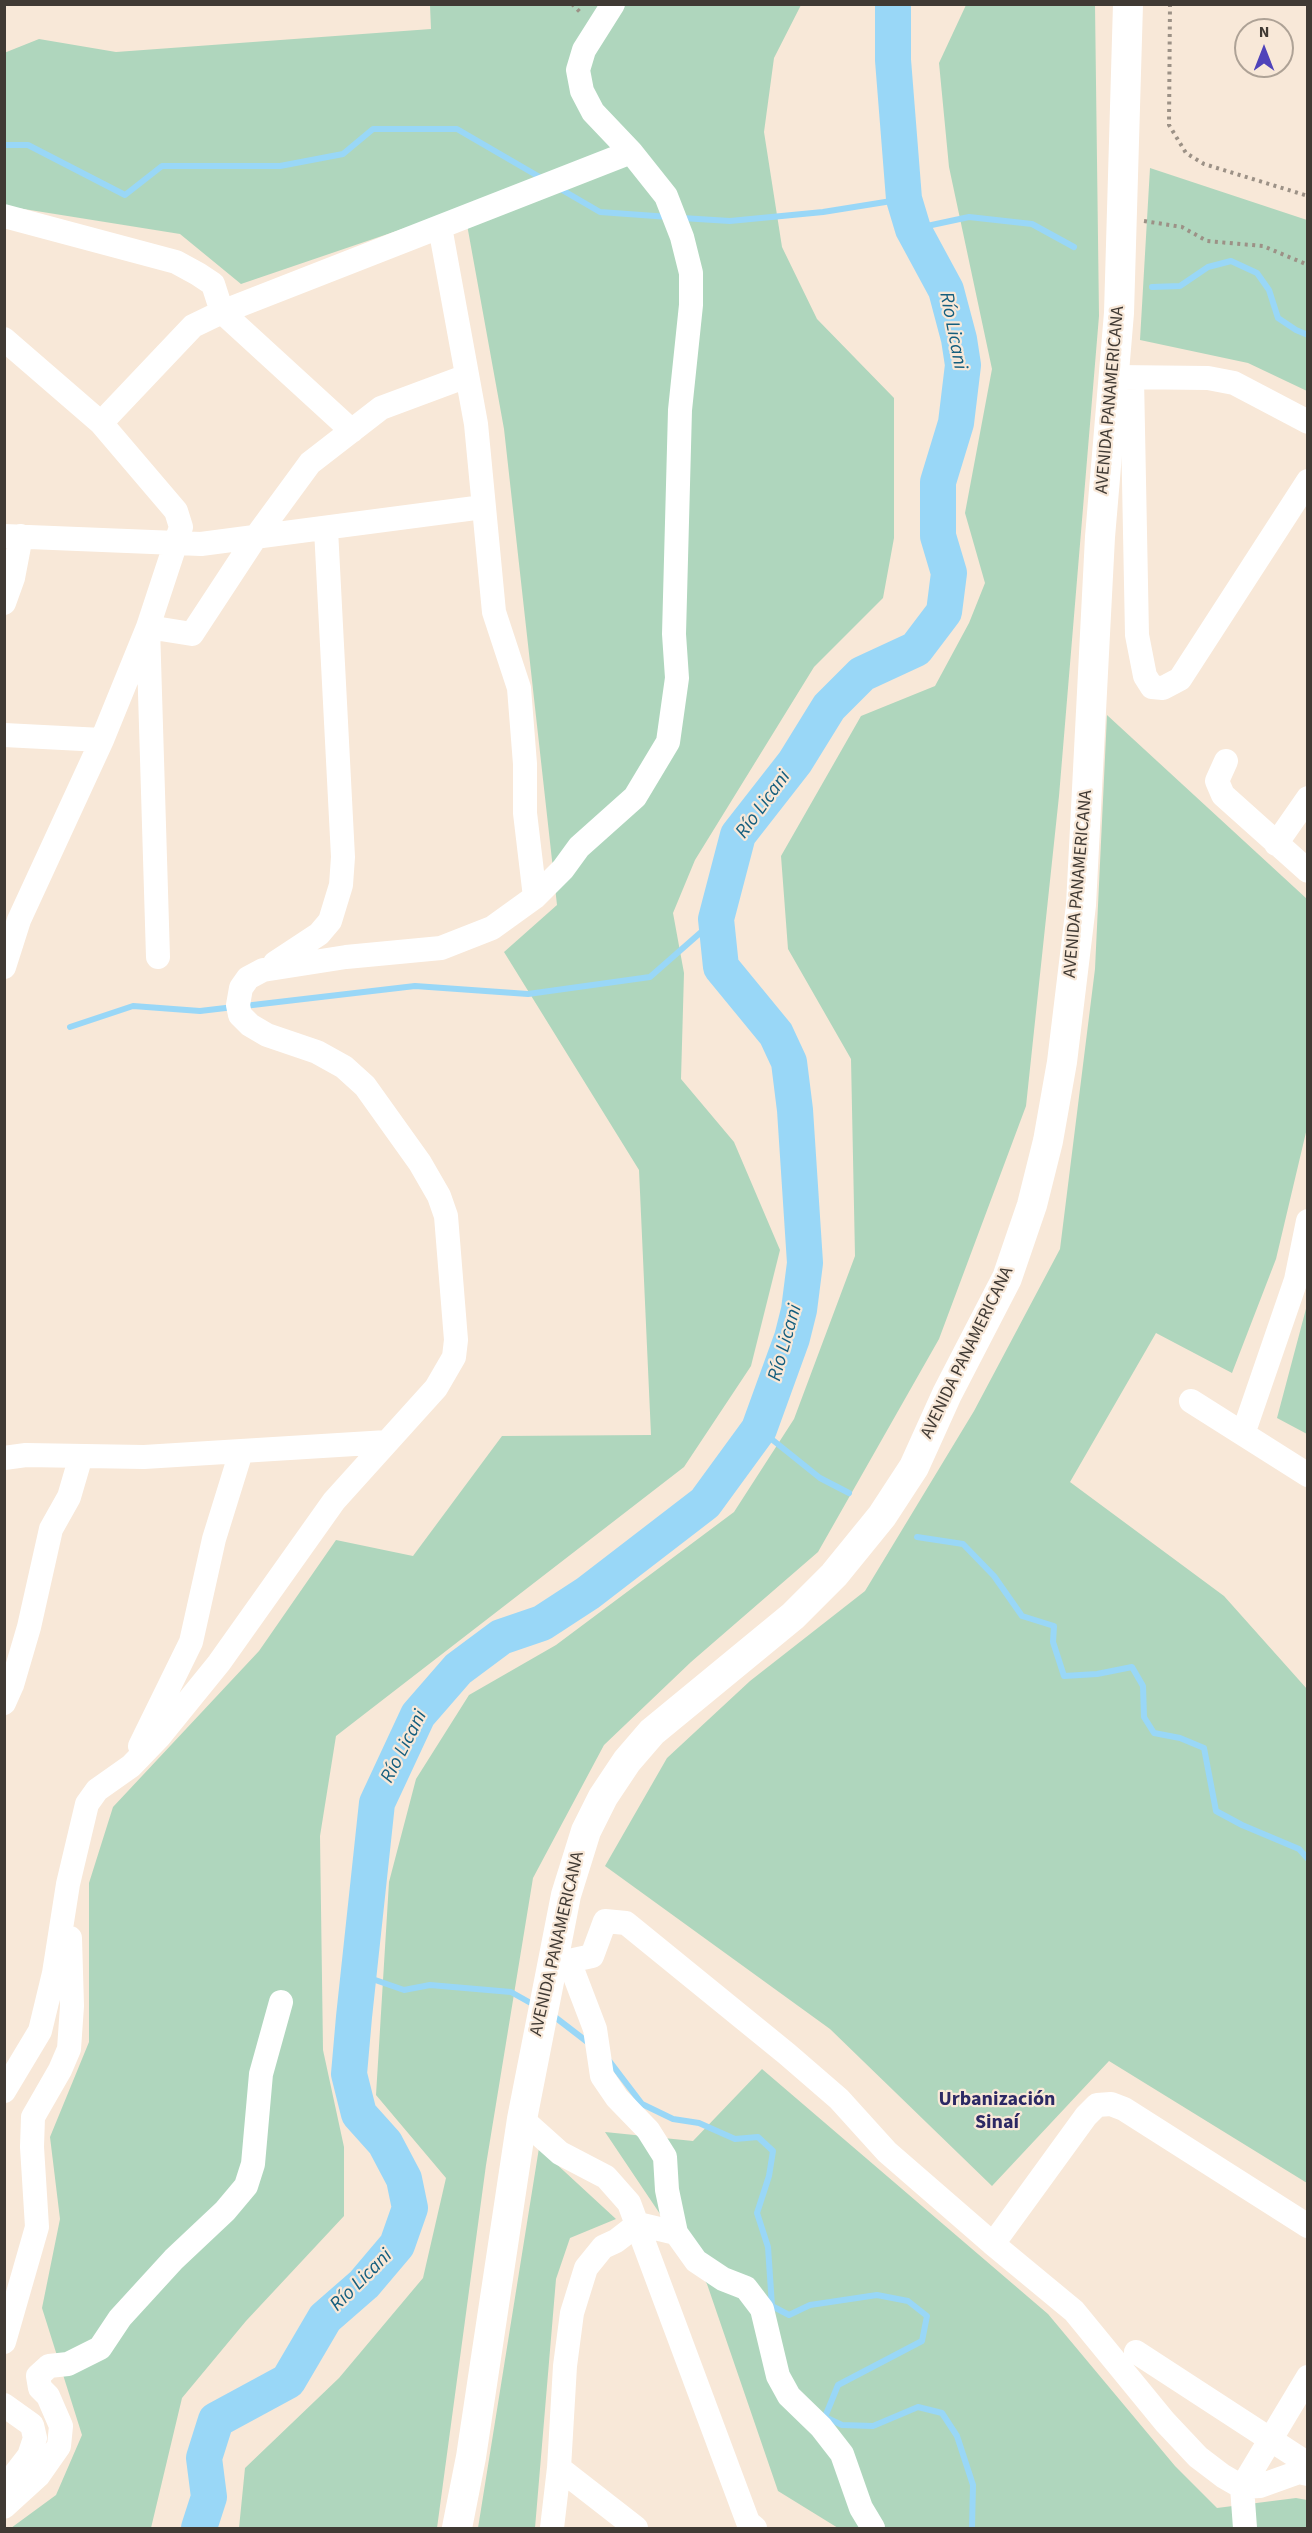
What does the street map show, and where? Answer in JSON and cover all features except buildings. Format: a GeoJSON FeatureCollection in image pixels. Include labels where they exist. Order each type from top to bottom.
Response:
{"type":"FeatureCollection","features":[{"type":"Feature","properties":{"kind":"main road","name":"AVENIDA PANAMERICANA"},"geometry":{"type":"LineString","coordinates":[[457,2529],[471,2457],[522,2119],[538,2031],[558,1960],[568,1883],[586,1831],[603,1797],[627,1761],[652,1732],[793,1616],[834,1575],[882,1516],[914,1467],[947,1394],[1007,1278],[1032,1205],[1048,1141],[1062,1062],[1081,905],[1100,537],[1122,377],[1119,313],[1128,4]]}},
{"type":"Feature","properties":{"kind":"street"},"geometry":{"type":"LineString","coordinates":[[263,970],[346,957],[441,948],[492,928],[535,897],[563,869],[579,847],[635,797],[668,742],[677,678],[674,634],[680,410],[691,305],[691,273],[682,237],[666,196],[632,152],[593,112],[582,91],[578,70],[584,50],[613,4]]}},
{"type":"Feature","properties":{"kind":"street"},"geometry":{"type":"LineString","coordinates":[[101,423],[193,326],[222,312],[406,238],[440,228],[632,152]]}},
{"type":"Feature","properties":{"kind":"street"},"geometry":{"type":"LineString","coordinates":[[8,224],[176,262],[213,284],[222,312],[352,431]]}},
{"type":"Feature","properties":{"kind":"street"},"geometry":{"type":"LineString","coordinates":[[440,228],[476,424],[494,612],[519,688],[525,764],[525,813],[535,897]]}},
{"type":"Feature","properties":{"kind":"street"},"geometry":{"type":"LineString","coordinates":[[4,339],[101,423],[176,511],[181,527],[178,542],[148,627],[102,740],[12,921],[4,967]]}},
{"type":"Feature","properties":{"kind":"street"},"geometry":{"type":"LineString","coordinates":[[148,627],[192,634],[255,538],[310,463],[381,408],[467,376]]}},
{"type":"Feature","properties":{"kind":"street"},"geometry":{"type":"LineString","coordinates":[[1308,423],[1234,383],[1208,378],[1122,377],[1137,635],[1145,676],[1152,687],[1163,688],[1180,679],[1308,481]]}},
{"type":"Feature","properties":{"kind":"street"},"geometry":{"type":"LineString","coordinates":[[4,603],[13,578],[13,536],[201,544],[483,507]]}},
{"type":"Feature","properties":{"kind":"street"},"geometry":{"type":"LineString","coordinates":[[4,2091],[40,2031],[54,1973],[68,1884],[87,1804],[97,1790],[130,1766],[159,1737],[219,1663],[334,1501],[436,1388],[454,1357],[456,1340],[446,1216],[439,1196],[420,1163],[365,1086],[344,1067],[317,1052],[267,1035],[250,1026],[240,1015],[238,1005],[241,988],[248,978],[319,934],[330,921],[341,885],[343,857],[326,529]]}},
{"type":"Feature","properties":{"kind":"street"},"geometry":{"type":"LineString","coordinates":[[148,627],[158,957]]}},
{"type":"Feature","properties":{"kind":"street"},"geometry":{"type":"LineString","coordinates":[[4,735],[102,740]]}},
{"type":"Feature","properties":{"kind":"street"},"geometry":{"type":"LineString","coordinates":[[1226,761],[1217,781],[1223,795],[1308,870]]}},
{"type":"Feature","properties":{"kind":"street"},"geometry":{"type":"LineString","coordinates":[[1276,844],[1308,798]]}},
{"type":"Feature","properties":{"kind":"street"},"geometry":{"type":"LineString","coordinates":[[1243,1434],[1296,1280],[1308,1221]]}},
{"type":"Feature","properties":{"kind":"street"},"geometry":{"type":"LineString","coordinates":[[1191,1401],[1308,1475]]}},
{"type":"Feature","properties":{"kind":"street"},"geometry":{"type":"LineString","coordinates":[[4,1458],[26,1455],[144,1457],[387,1442]]}},
{"type":"Feature","properties":{"kind":"street"},"geometry":{"type":"LineString","coordinates":[[130,1766],[191,1642],[214,1539],[241,1452]]}},
{"type":"Feature","properties":{"kind":"street"},"geometry":{"type":"LineString","coordinates":[[4,1703],[12,1685],[29,1627],[51,1528],[69,1497],[81,1456]]}},
{"type":"Feature","properties":{"kind":"street"},"geometry":{"type":"LineString","coordinates":[[4,2342],[37,2227],[32,2146],[33,2117],[60,2070],[69,2049],[72,2006],[68,1884]]}},
{"type":"Feature","properties":{"kind":"street"},"geometry":{"type":"LineString","coordinates":[[873,2529],[861,2508],[842,2454],[820,2427],[789,2396],[778,2376],[762,2308],[746,2288],[723,2279],[696,2261],[676,2233],[667,2190],[665,2157],[648,2130],[617,2098],[602,2076],[595,2029],[558,1960],[592,1956],[605,1921],[626,1923],[830,2091],[887,2152],[1074,2311],[1159,2414],[1198,2457],[1242,2487],[1260,2486],[1299,2472],[1308,2474]]}},
{"type":"Feature","properties":{"kind":"street"},"geometry":{"type":"LineString","coordinates":[[4,2507],[38,2476],[59,2446],[61,2426],[48,2396],[40,2388],[38,2376],[49,2366],[68,2364],[100,2348],[120,2318],[166,2267],[225,2211],[246,2186],[253,2164],[261,2074],[281,2002]]}},
{"type":"Feature","properties":{"kind":"street"},"geometry":{"type":"LineString","coordinates":[[993,2244],[1086,2116],[1097,2105],[1111,2104],[1124,2109],[1308,2226]]}},
{"type":"Feature","properties":{"kind":"street"},"geometry":{"type":"LineString","coordinates":[[522,2119],[560,2153],[606,2177],[629,2203],[718,2445],[748,2522],[755,2529]]}},
{"type":"Feature","properties":{"kind":"street"},"geometry":{"type":"LineString","coordinates":[[638,2224],[676,2233]]}},
{"type":"Feature","properties":{"kind":"street"},"geometry":{"type":"LineString","coordinates":[[552,2529],[570,2324],[586,2268],[603,2247],[616,2241],[638,2224]]}},
{"type":"Feature","properties":{"kind":"street"},"geometry":{"type":"LineString","coordinates":[[1136,2352],[1269,2441],[1308,2464]]}},
{"type":"Feature","properties":{"kind":"street"},"geometry":{"type":"LineString","coordinates":[[1245,2529],[1242,2487],[1308,2377]]}},
{"type":"Feature","properties":{"kind":"street"},"geometry":{"type":"LineString","coordinates":[[4,2404],[32,2425],[35,2438],[29,2456],[4,2488]]}},
{"type":"Feature","properties":{"kind":"street"},"geometry":{"type":"LineString","coordinates":[[559,2468],[636,2529]]}},
{"type":"Feature","properties":{"kind":"path"},"geometry":{"type":"LineString","coordinates":[[1170,4],[1170,125],[1185,153],[1204,164],[1308,196]]}},
{"type":"Feature","properties":{"kind":"path"},"geometry":{"type":"LineString","coordinates":[[1122,217],[1182,226],[1208,241],[1263,246],[1308,265]]}},
{"type":"Feature","properties":{"kind":"green space"},"geometry":{"type":"Polygon","coordinates":[[[430,5],[801,5],[774,58],[764,132],[782,247],[817,319],[894,398],[894,538],[883,598],[814,667],[695,860],[673,913],[684,973],[681,1079],[734,1142],[780,1250],[751,1366],[684,1467],[336,1736],[320,1836],[323,2050],[344,2147],[344,2216],[246,2321],[182,2398],[151,2528],[11,2528],[56,2495],[82,2435],[42,2308],[60,2219],[50,2137],[89,2042],[89,1883],[113,1807],[259,1651],[336,1540],[413,1556],[502,1436],[651,1435],[639,1170],[504,952],[557,905],[504,429],[464,208],[241,284],[180,234],[5,206],[4,53],[39,39],[116,52],[431,29],[430,5]]]}},
{"type":"Feature","properties":{"kind":"green space"},"geometry":{"type":"Polygon","coordinates":[[[966,5],[1095,5],[1099,316],[1059,796],[1026,1106],[939,1339],[818,1552],[691,1662],[604,1745],[533,1878],[486,2165],[437,2528],[239,2528],[245,2468],[339,2378],[423,2278],[446,2178],[376,2095],[389,1882],[416,1779],[469,1695],[556,1645],[734,1512],[794,1419],[855,1256],[851,1059],[788,949],[781,856],[861,716],[935,686],[969,623],[985,583],[965,513],[992,369],[949,167],[939,63],[966,5]]]}},
{"type":"Feature","properties":{"kind":"green space"},"geometry":{"type":"Polygon","coordinates":[[[1150,168],[1307,220],[1307,391],[1248,363],[1140,340],[1150,168]]]}},
{"type":"Feature","properties":{"kind":"green space"},"geometry":{"type":"Polygon","coordinates":[[[1107,715],[1307,899],[1307,1128],[1276,1259],[1232,1373],[1156,1333],[1070,1482],[1224,1596],[1307,1689],[1307,2183],[1109,2061],[992,2186],[830,2029],[605,1866],[667,1758],[750,1681],[865,1591],[974,1411],[1060,1249],[1095,969],[1107,715]]]}},
{"type":"Feature","properties":{"kind":"green space"},"geometry":{"type":"Polygon","coordinates":[[[1307,1305],[1307,1434],[1277,1418],[1307,1305]]]}},
{"type":"Feature","properties":{"kind":"green space"},"geometry":{"type":"Polygon","coordinates":[[[762,2069],[1048,2314],[1175,2466],[1217,2508],[1296,2498],[1307,2500],[1307,2528],[838,2528],[778,2491],[707,2284],[605,2132],[693,2141],[762,2069]]]}},
{"type":"Feature","properties":{"kind":"green space"},"geometry":{"type":"Polygon","coordinates":[[[539,2148],[616,2219],[570,2238],[556,2279],[535,2528],[478,2528],[539,2148]]]}},
{"type":"Feature","properties":{"kind":"waterway","name":"Río Licani"},"geometry":{"type":"LineString","coordinates":[[199,2528],[209,2497],[204,2458],[216,2420],[288,2381],[325,2318],[364,2284],[397,2245],[410,2208],[404,2179],[385,2143],[359,2114],[349,2074],[377,1803],[418,1715],[458,1669],[501,1637],[542,1623],[588,1593],[705,1503],[759,1429],[792,1338],[799,1310],[805,1263],[795,1110],[789,1062],[776,1034],[721,967],[716,919],[738,835],[795,762],[829,707],[862,674],[916,649],[944,612],[949,573],[938,536],[938,482],[956,423],[963,365],[959,339],[946,290],[913,229],[904,199],[893,60],[893,4]]}},
{"type":"Feature","properties":{"kind":"waterway"},"geometry":{"type":"LineString","coordinates":[[4,145],[28,145],[125,195],[162,166],[280,166],[343,154],[373,129],[457,129],[543,179]]}},
{"type":"Feature","properties":{"kind":"waterway"},"geometry":{"type":"LineString","coordinates":[[557,187],[600,212],[669,217]]}},
{"type":"Feature","properties":{"kind":"waterway"},"geometry":{"type":"LineString","coordinates":[[682,218],[730,221],[823,212],[904,199]]}},
{"type":"Feature","properties":{"kind":"waterway"},"geometry":{"type":"LineString","coordinates":[[913,229],[969,217],[1032,224],[1074,247]]}},
{"type":"Feature","properties":{"kind":"waterway"},"geometry":{"type":"LineString","coordinates":[[1152,287],[1180,286],[1208,267],[1231,261],[1257,273],[1269,290],[1278,318],[1308,335]]}},
{"type":"Feature","properties":{"kind":"waterway"},"geometry":{"type":"LineString","coordinates":[[244,1006],[415,986],[528,994],[650,977],[716,919]]}},
{"type":"Feature","properties":{"kind":"waterway"},"geometry":{"type":"LineString","coordinates":[[70,1027],[133,1006],[200,1011],[234,1007]]}},
{"type":"Feature","properties":{"kind":"waterway"},"geometry":{"type":"LineString","coordinates":[[759,1429],[820,1478],[849,1493]]}},
{"type":"Feature","properties":{"kind":"waterway"},"geometry":{"type":"LineString","coordinates":[[917,1537],[963,1544],[994,1576],[1022,1616],[1054,1626],[1053,1642],[1064,1676],[1097,1674],[1132,1667],[1143,1686],[1144,1717],[1154,1733],[1180,1738],[1204,1748],[1216,1811],[1242,1825],[1299,1849],[1308,1859]]}},
{"type":"Feature","properties":{"kind":"waterway"},"geometry":{"type":"LineString","coordinates":[[358,1974],[404,1990],[430,1985],[511,1992],[536,2006]]}},
{"type":"Feature","properties":{"kind":"waterway"},"geometry":{"type":"LineString","coordinates":[[551,2014],[590,2044]]}},
{"type":"Feature","properties":{"kind":"waterway"},"geometry":{"type":"LineString","coordinates":[[607,2058],[642,2104],[673,2119],[699,2123],[735,2139],[758,2137],[773,2151],[769,2176],[757,2213],[768,2247],[772,2306],[789,2315],[810,2305],[877,2295],[908,2301],[927,2316],[922,2341],[838,2385],[825,2417],[842,2425],[873,2426],[918,2407],[942,2413],[957,2436],[973,2485],[972,2528]]}},
{"type":"Feature","properties":{"kind":"district","name":"Urbanización Sinaí"},"geometry":{"type":"Point","coordinates":[997,2112]}}]}
